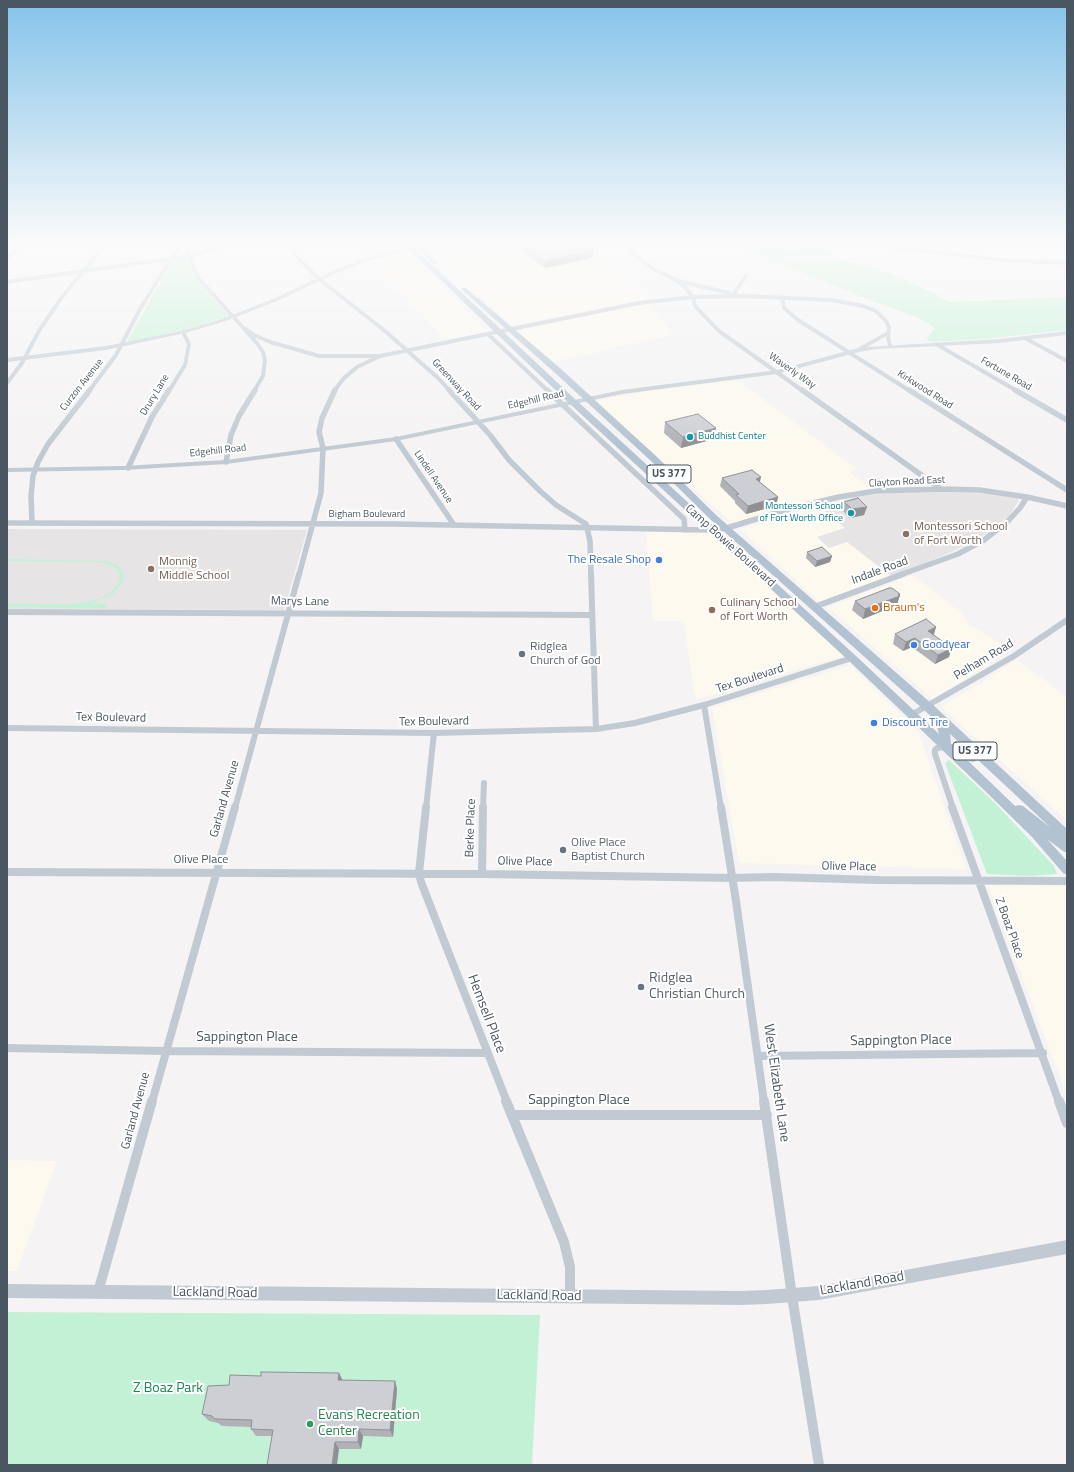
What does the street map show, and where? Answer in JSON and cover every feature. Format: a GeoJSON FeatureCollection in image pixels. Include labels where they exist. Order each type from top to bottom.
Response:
{"type":"FeatureCollection","features":[{"type":"Feature","properties":{"kind":"main road","name":"Camp Bowie Boulevard"},"geometry":{"type":"LineString","coordinates":[[479,313],[573,402],[852,658],[1036,834],[1067,870]]}},
{"type":"Feature","properties":{"kind":"main road","name":"Camp Bowie Boulevard"},"geometry":{"type":"LineString","coordinates":[[491,313],[654,459],[814,607],[928,707],[1067,836]]}},
{"type":"Feature","properties":{"kind":"main road"},"geometry":{"type":"LineString","coordinates":[[641,463],[654,459]]}},
{"type":"Feature","properties":{"kind":"main road"},"geometry":{"type":"LineString","coordinates":[[802,612],[814,607]]}},
{"type":"Feature","properties":{"kind":"main road"},"geometry":{"type":"LineString","coordinates":[[852,658],[866,653]]}},
{"type":"Feature","properties":{"kind":"main road"},"geometry":{"type":"LineString","coordinates":[[938,717],[946,738],[945,747],[963,750],[1015,793],[1025,796]]}},
{"type":"Feature","properties":{"kind":"main road"},"geometry":{"type":"LineString","coordinates":[[986,785],[1001,795],[1067,848]]}},
{"type":"Feature","properties":{"kind":"street"},"geometry":{"type":"LineString","coordinates":[[7,383],[24,358],[40,329],[52,313]]}},
{"type":"Feature","properties":{"kind":"street","name":"Curzon Avenue"},"geometry":{"type":"LineString","coordinates":[[32,523],[31,496],[35,470],[48,444],[94,387],[121,346],[138,313]]}},
{"type":"Feature","properties":{"kind":"street"},"geometry":{"type":"LineString","coordinates":[[229,313],[254,335],[270,342],[319,356],[352,357],[380,356],[409,351],[591,313]]}},
{"type":"Feature","properties":{"kind":"street"},"geometry":{"type":"LineString","coordinates":[[7,360],[121,346],[182,332],[244,313]]}},
{"type":"Feature","properties":{"kind":"street","name":"Greenway Road"},"geometry":{"type":"LineString","coordinates":[[360,313],[409,351],[438,378],[509,460],[540,491],[556,505],[586,524],[587,527]]}},
{"type":"Feature","properties":{"kind":"street","name":"Waverly Way"},"geometry":{"type":"LineString","coordinates":[[701,313],[710,323],[941,489]]}},
{"type":"Feature","properties":{"kind":"street","name":"Kirkwood Road"},"geometry":{"type":"LineString","coordinates":[[790,313],[850,353],[1067,490]]}},
{"type":"Feature","properties":{"kind":"street"},"geometry":{"type":"LineString","coordinates":[[878,313],[886,321],[889,327],[888,338],[890,346]]}},
{"type":"Feature","properties":{"kind":"street"},"geometry":{"type":"LineString","coordinates":[[226,462],[231,435],[239,416],[260,383],[265,368],[263,352],[246,329]]}},
{"type":"Feature","properties":{"kind":"street","name":"Drury Lane"},"geometry":{"type":"LineString","coordinates":[[128,468],[152,417],[185,365],[189,344],[182,332]]}},
{"type":"Feature","properties":{"kind":"street","name":"Edgehill Road"},"geometry":{"type":"LineString","coordinates":[[7,470],[128,468],[226,462],[396,439],[562,405],[587,398],[643,388],[777,372],[859,350],[890,346],[1025,338],[1067,333]]}},
{"type":"Feature","properties":{"kind":"street"},"geometry":{"type":"LineString","coordinates":[[488,334],[684,519],[685,530]]}},
{"type":"Feature","properties":{"kind":"street"},"geometry":{"type":"LineString","coordinates":[[859,350],[865,345],[888,334]]}},
{"type":"Feature","properties":{"kind":"street"},"geometry":{"type":"LineString","coordinates":[[1025,338],[1067,361]]}},
{"type":"Feature","properties":{"kind":"street","name":"Fortune Road"},"geometry":{"type":"LineString","coordinates":[[936,344],[1067,420]]}},
{"type":"Feature","properties":{"kind":"street","name":"Garland Avenue"},"geometry":{"type":"LineString","coordinates":[[98,1292],[256,732],[322,485],[323,448],[319,432],[322,418],[333,392],[344,378],[357,367],[380,356]]}},
{"type":"Feature","properties":{"kind":"street","name":"Lindell Avenue"},"geometry":{"type":"LineString","coordinates":[[396,439],[454,525]]}},
{"type":"Feature","properties":{"kind":"street","name":"Clayton Road East"},"geometry":{"type":"LineString","coordinates":[[727,528],[792,508],[839,497],[876,491],[941,489],[979,490],[1027,497],[1067,506]]}},
{"type":"Feature","properties":{"kind":"street","name":"Indale Road"},"geometry":{"type":"LineString","coordinates":[[814,607],[958,554],[984,540],[1007,522],[1020,508],[1027,497]]}},
{"type":"Feature","properties":{"kind":"street","name":"Bigham Boulevard"},"geometry":{"type":"LineString","coordinates":[[7,523],[454,525],[685,530],[712,530],[727,528]]}},
{"type":"Feature","properties":{"kind":"street"},"geometry":{"type":"LineString","coordinates":[[587,527],[590,541],[596,729]]}},
{"type":"Feature","properties":{"kind":"street","name":"Marys Lane"},"geometry":{"type":"LineString","coordinates":[[7,612],[289,612],[592,615]]}},
{"type":"Feature","properties":{"kind":"street","name":"Pelham Road"},"geometry":{"type":"LineString","coordinates":[[911,715],[928,707],[1014,656],[1067,620]]}},
{"type":"Feature","properties":{"kind":"street","name":"Tex Boulevard"},"geometry":{"type":"LineString","coordinates":[[7,728],[434,733],[596,729],[634,723],[704,705],[852,658]]}},
{"type":"Feature","properties":{"kind":"street","name":"West Elizabeth Lane"},"geometry":{"type":"LineString","coordinates":[[704,705],[759,1056],[792,1296],[819,1465]]}},
{"type":"Feature","properties":{"kind":"street","name":"Hemsell Place"},"geometry":{"type":"LineString","coordinates":[[434,733],[419,873],[420,882],[487,1054],[564,1242],[570,1267],[570,1297]]}},
{"type":"Feature","properties":{"kind":"street","name":"Z Boaz Place"},"geometry":{"type":"LineString","coordinates":[[945,747],[937,748],[935,750],[935,754],[978,880],[1043,1053],[1067,1123]]}},
{"type":"Feature","properties":{"kind":"street","name":"Berke Place"},"geometry":{"type":"LineString","coordinates":[[482,874],[484,783]]}},
{"type":"Feature","properties":{"kind":"street","name":"Olive Place"},"geometry":{"type":"LineString","coordinates":[[7,872],[419,873],[732,878],[773,877],[879,880],[1067,881]]}},
{"type":"Feature","properties":{"kind":"street","name":"Sappington Place"},"geometry":{"type":"LineString","coordinates":[[7,1048],[487,1054]]}},
{"type":"Feature","properties":{"kind":"street","name":"Sappington Place"},"geometry":{"type":"LineString","coordinates":[[759,1056],[1043,1053]]}},
{"type":"Feature","properties":{"kind":"street","name":"Sappington Place"},"geometry":{"type":"LineString","coordinates":[[512,1115],[767,1114]]}},
{"type":"Feature","properties":{"kind":"street","name":"Lackland Road"},"geometry":{"type":"LineString","coordinates":[[7,1291],[570,1297],[741,1298],[792,1296],[1067,1247]]}},
{"type":"Feature","properties":{"kind":"shaded area"},"geometry":{"type":"Polygon","coordinates":[[[420,313],[468,313],[488,332],[446,340],[420,313]]]}},
{"type":"Feature","properties":{"kind":"shaded area"},"geometry":{"type":"Polygon","coordinates":[[[498,313],[579,313],[512,325],[498,313]]]}},
{"type":"Feature","properties":{"kind":"shaded area"},"geometry":{"type":"Polygon","coordinates":[[[602,313],[656,313],[674,334],[552,362],[517,330],[602,313]]]}},
{"type":"Feature","properties":{"kind":"shaded area"},"geometry":{"type":"Polygon","coordinates":[[[737,380],[857,469],[849,472],[871,489],[817,500],[732,523],[595,401],[653,390],[737,380]]]}},
{"type":"Feature","properties":{"kind":"shaded area","name":"Montessori School of Fort Worth"},"geometry":{"type":"Polygon","coordinates":[[[931,491],[976,493],[1015,498],[1019,500],[1009,516],[990,531],[971,543],[924,564],[891,576],[847,542],[829,548],[817,537],[845,528],[818,506],[856,497],[878,494],[931,491]]]}},
{"type":"Feature","properties":{"kind":"shaded area"},"geometry":{"type":"Polygon","coordinates":[[[818,506],[846,528],[817,537],[829,548],[847,542],[891,576],[819,602],[740,529],[818,506]]]}},
{"type":"Feature","properties":{"kind":"shaded area","name":"Monnig Middle School"},"geometry":{"type":"Polygon","coordinates":[[[7,529],[307,530],[284,610],[7,609],[7,529]]]}},
{"type":"Feature","properties":{"kind":"shaded area"},"geometry":{"type":"Polygon","coordinates":[[[646,532],[709,533],[844,656],[697,699],[694,693],[684,621],[653,621],[646,532]]]}},
{"type":"Feature","properties":{"kind":"shaded area"},"geometry":{"type":"Polygon","coordinates":[[[912,575],[959,611],[969,624],[1011,650],[933,699],[828,607],[912,575]]]}},
{"type":"Feature","properties":{"kind":"shaded area"},"geometry":{"type":"Polygon","coordinates":[[[1017,660],[1067,697],[1067,820],[941,707],[1017,660]]]}},
{"type":"Feature","properties":{"kind":"shaded area"},"geometry":{"type":"Polygon","coordinates":[[[850,665],[918,731],[966,869],[739,863],[712,708],[850,665]]]}},
{"type":"Feature","properties":{"kind":"shaded area"},"geometry":{"type":"Polygon","coordinates":[[[987,885],[1067,886],[1067,1095],[987,885]]]}},
{"type":"Feature","properties":{"kind":"shaded area"},"geometry":{"type":"Polygon","coordinates":[[[7,1160],[57,1161],[17,1271],[7,1271],[7,1160]]]}},
{"type":"Feature","properties":{"kind":"green space"},"geometry":{"type":"Polygon","coordinates":[[[143,313],[226,313],[229,316],[168,335],[130,343],[127,342],[143,313]]]}},
{"type":"Feature","properties":{"kind":"green space"},"geometry":{"type":"Polygon","coordinates":[[[905,313],[1067,313],[1067,330],[984,339],[929,342],[927,338],[935,328],[917,317],[905,313]]]}},
{"type":"Feature","properties":{"kind":"green space"},"geometry":{"type":"Polygon","coordinates":[[[7,559],[107,561],[119,566],[123,572],[124,579],[113,594],[91,604],[108,604],[106,608],[7,607],[7,604],[72,604],[90,602],[101,598],[114,589],[119,583],[120,576],[118,570],[113,566],[100,562],[7,561],[7,559]]]}},
{"type":"Feature","properties":{"kind":"green space"},"geometry":{"type":"Polygon","coordinates":[[[949,760],[995,803],[1054,866],[1057,874],[1029,876],[987,874],[945,763],[949,760]]]}},
{"type":"Feature","properties":{"kind":"green space","name":"Z Boaz Park"},"geometry":{"type":"Polygon","coordinates":[[[7,1312],[540,1315],[532,1465],[7,1465],[7,1312]]]}},
{"type":"Feature","properties":{"kind":"building"},"geometry":{"type":"Polygon","coordinates":[[[698,414],[716,428],[683,437],[665,422],[698,414]]]}},
{"type":"Feature","properties":{"kind":"building"},"geometry":{"type":"Polygon","coordinates":[[[752,470],[761,477],[756,479],[778,497],[748,506],[736,495],[739,494],[722,478],[752,470]]]}},
{"type":"Feature","properties":{"kind":"building"},"geometry":{"type":"Polygon","coordinates":[[[858,498],[867,507],[852,509],[844,502],[858,498]]]}},
{"type":"Feature","properties":{"kind":"building"},"geometry":{"type":"Polygon","coordinates":[[[822,547],[832,556],[817,561],[807,552],[822,547]]]}},
{"type":"Feature","properties":{"kind":"building"},"geometry":{"type":"Polygon","coordinates":[[[892,588],[900,594],[898,595],[900,596],[865,609],[855,601],[892,588]]]}},
{"type":"Feature","properties":{"kind":"building"},"geometry":{"type":"Polygon","coordinates":[[[926,619],[936,627],[928,631],[952,648],[938,655],[915,638],[906,642],[895,634],[926,619]]]}},
{"type":"Feature","properties":{"kind":"building"},"geometry":{"type":"Polygon","coordinates":[[[261,1372],[339,1373],[338,1380],[395,1381],[390,1430],[359,1429],[358,1442],[335,1442],[332,1465],[267,1465],[273,1430],[251,1429],[252,1420],[215,1419],[212,1416],[202,1414],[208,1386],[229,1385],[230,1375],[261,1376],[261,1372]]]}},
{"type":"Feature","properties":{"kind":"place","name":"Buddhist Center"},"geometry":{"type":"Point","coordinates":[690,437]}},
{"type":"Feature","properties":{"kind":"place","name":"Montessori School of Fort Worth Office"},"geometry":{"type":"Point","coordinates":[851,513]}},
{"type":"Feature","properties":{"kind":"place","name":"Montessori School of Fort Worth"},"geometry":{"type":"Point","coordinates":[906,534]}},
{"type":"Feature","properties":{"kind":"place","name":"The Resale Shop"},"geometry":{"type":"Point","coordinates":[659,560]}},
{"type":"Feature","properties":{"kind":"place","name":"Monnig Middle School"},"geometry":{"type":"Point","coordinates":[151,569]}},
{"type":"Feature","properties":{"kind":"place","name":"Braum's"},"geometry":{"type":"Point","coordinates":[875,608]}},
{"type":"Feature","properties":{"kind":"place","name":"Culinary School of Fort Worth"},"geometry":{"type":"Point","coordinates":[712,610]}},
{"type":"Feature","properties":{"kind":"place","name":"Goodyear"},"geometry":{"type":"Point","coordinates":[914,645]}},
{"type":"Feature","properties":{"kind":"place","name":"Ridglea Church of God"},"geometry":{"type":"Point","coordinates":[522,654]}},
{"type":"Feature","properties":{"kind":"place","name":"Discount Tire"},"geometry":{"type":"Point","coordinates":[874,723]}},
{"type":"Feature","properties":{"kind":"place","name":"Olive Place Baptist Church"},"geometry":{"type":"Point","coordinates":[563,850]}},
{"type":"Feature","properties":{"kind":"place","name":"Ridglea Christian Church"},"geometry":{"type":"Point","coordinates":[641,987]}},
{"type":"Feature","properties":{"kind":"place","name":"Evans Recreation Center"},"geometry":{"type":"Point","coordinates":[310,1424]}}]}
